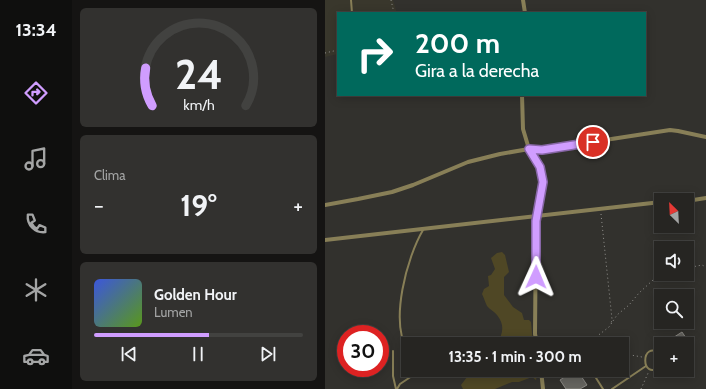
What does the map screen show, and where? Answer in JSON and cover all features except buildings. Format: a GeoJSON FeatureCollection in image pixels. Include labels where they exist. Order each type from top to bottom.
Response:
{"type":"FeatureCollection","features":[{"type":"Feature","properties":{"kind":"street"},"geometry":{"type":"LineString","coordinates":[[523,0],[525,12]]}},
{"type":"Feature","properties":{"kind":"street"},"geometry":{"type":"LineString","coordinates":[[523,96],[523,129],[529,149],[540,167],[543,182],[537,216],[536,337]]}},
{"type":"Feature","properties":{"kind":"street"},"geometry":{"type":"LineString","coordinates":[[325,205],[358,200],[392,192],[468,162],[500,154],[529,149],[542,150],[669,130],[678,130],[706,136]]}},
{"type":"Feature","properties":{"kind":"street"},"geometry":{"type":"LineString","coordinates":[[694,200],[706,198]]}},
{"type":"Feature","properties":{"kind":"street"},"geometry":{"type":"LineString","coordinates":[[325,240],[654,203]]}},
{"type":"Feature","properties":{"kind":"street"},"geometry":{"type":"LineString","coordinates":[[542,377],[543,389]]}},
{"type":"Feature","properties":{"kind":"lane"},"geometry":{"type":"LineString","coordinates":[[351,0],[352,12]]}},
{"type":"Feature","properties":{"kind":"lane"},"geometry":{"type":"LineString","coordinates":[[403,337],[400,306],[403,290],[410,263],[423,230]]}},
{"type":"Feature","properties":{"kind":"lane"},"geometry":{"type":"LineString","coordinates":[[393,351],[393,376],[396,389]]}},
{"type":"Feature","properties":{"kind":"lane"},"geometry":{"type":"LineString","coordinates":[[654,351],[647,354],[645,357],[646,366],[654,370]]}},
{"type":"Feature","properties":{"kind":"lane"},"geometry":{"type":"LineString","coordinates":[[612,389],[646,366]]}},
{"type":"Feature","properties":{"kind":"lane"},"geometry":{"type":"LineString","coordinates":[[396,389],[400,384],[410,377]]}},
{"type":"Feature","properties":{"kind":"lane"},"geometry":{"type":"LineString","coordinates":[[595,377],[603,389]]}},
{"type":"Feature","properties":{"kind":"path"},"geometry":{"type":"LineString","coordinates":[[391,0],[394,12]]}},
{"type":"Feature","properties":{"kind":"path"},"geometry":{"type":"LineString","coordinates":[[325,53],[337,50]]}},
{"type":"Feature","properties":{"kind":"path"},"geometry":{"type":"LineString","coordinates":[[600,209],[611,308],[611,324]]}},
{"type":"Feature","properties":{"kind":"path"},"geometry":{"type":"LineString","coordinates":[[694,267],[702,265],[706,267]]}},
{"type":"Feature","properties":{"kind":"path"},"geometry":{"type":"LineString","coordinates":[[596,337],[611,324],[639,293],[654,279]]}},
{"type":"Feature","properties":{"kind":"path"},"geometry":{"type":"LineString","coordinates":[[629,355],[645,357]]}},
{"type":"Feature","properties":{"kind":"path"},"geometry":{"type":"LineString","coordinates":[[641,389],[650,369]]}},
{"type":"Feature","properties":{"kind":"shaded area"},"geometry":{"type":"Polygon","coordinates":[[[325,0],[393,0],[397,12],[337,12],[337,54],[325,57],[325,0]]]}},
{"type":"Feature","properties":{"kind":"shaded area"},"geometry":{"type":"Polygon","coordinates":[[[502,252],[505,255],[509,272],[504,277],[504,295],[513,307],[522,313],[524,320],[529,320],[531,322],[532,337],[500,337],[502,326],[500,319],[487,306],[482,294],[484,289],[489,286],[488,276],[491,275],[495,269],[491,258],[497,253],[502,252]]]}},
{"type":"Feature","properties":{"kind":"shaded area"},"geometry":{"type":"Polygon","coordinates":[[[467,377],[532,377],[519,382],[512,382],[495,389],[463,389],[461,385],[467,377]]]}},
{"type":"Feature","properties":{"kind":"route"},"geometry":{"type":"LineString","coordinates":[[536,277],[536,221],[543,182],[540,167],[529,149],[542,150],[593,142]]}}]}
